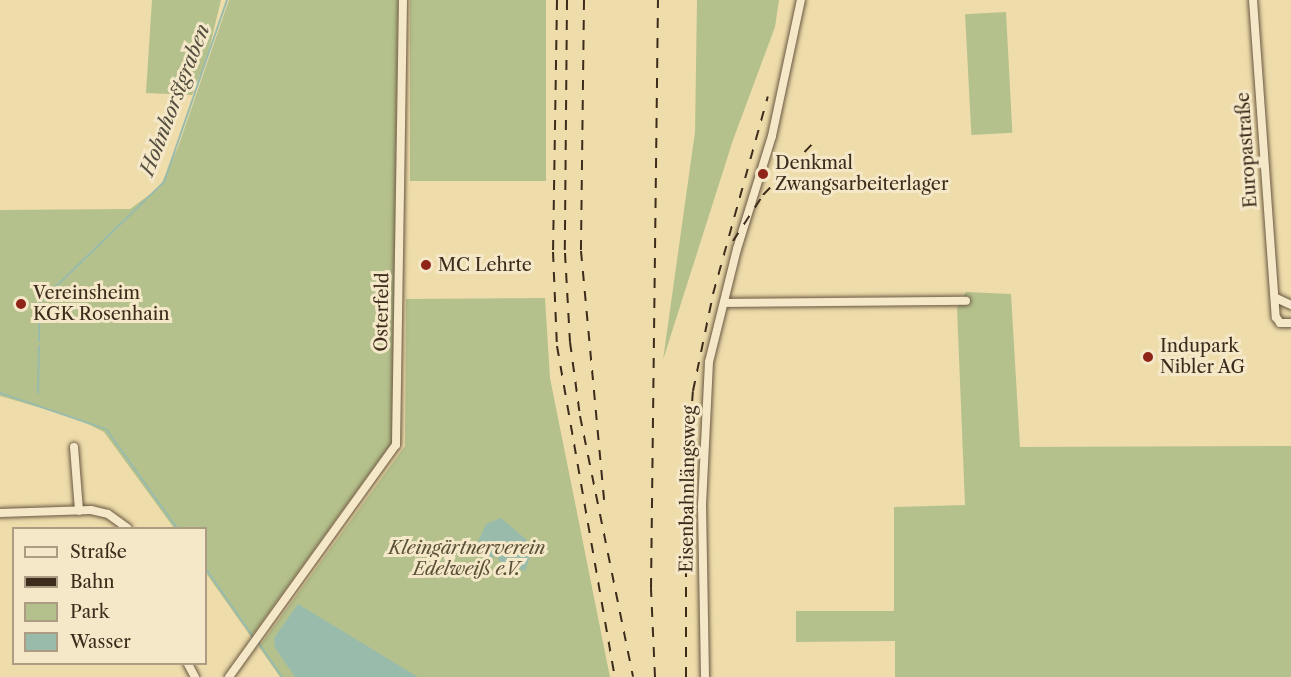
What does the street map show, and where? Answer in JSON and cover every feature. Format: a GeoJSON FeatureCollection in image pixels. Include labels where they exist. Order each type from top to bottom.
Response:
{"type":"FeatureCollection","features":[{"type":"Feature","properties":{"kind":"street","name":"Osterfeld"},"geometry":{"type":"LineString","coordinates":[[229,677],[396,445],[403,0]]}},
{"type":"Feature","properties":{"kind":"street","name":"Eisenbahnlängsweg"},"geometry":{"type":"LineString","coordinates":[[705,677],[703,448],[709,362],[772,136],[801,0]]}},
{"type":"Feature","properties":{"kind":"street","name":"Europastraße"},"geometry":{"type":"LineString","coordinates":[[1253,0],[1276,317],[1280,323],[1291,323]]}},
{"type":"Feature","properties":{"kind":"street"},"geometry":{"type":"LineString","coordinates":[[1276,298],[1291,305]]}},
{"type":"Feature","properties":{"kind":"street"},"geometry":{"type":"LineString","coordinates":[[724,303],[966,301]]}},
{"type":"Feature","properties":{"kind":"street"},"geometry":{"type":"LineString","coordinates":[[74,447],[79,511]]}},
{"type":"Feature","properties":{"kind":"street"},"geometry":{"type":"LineString","coordinates":[[0,513],[79,511],[108,514],[125,527]]}},
{"type":"Feature","properties":{"kind":"green space"},"geometry":{"type":"Polygon","coordinates":[[[152,0],[221,0],[207,58],[192,95],[146,93],[152,0]]]}},
{"type":"Feature","properties":{"kind":"green space"},"geometry":{"type":"Polygon","coordinates":[[[229,0],[398,0],[392,442],[251,637],[207,574],[207,527],[173,527],[104,432],[76,418],[0,396],[0,210],[130,209],[160,187],[178,147],[229,0]]]}},
{"type":"Feature","properties":{"kind":"green space"},"geometry":{"type":"Polygon","coordinates":[[[410,0],[546,0],[546,181],[410,181],[410,0]]]}},
{"type":"Feature","properties":{"kind":"green space"},"geometry":{"type":"Polygon","coordinates":[[[697,0],[779,0],[775,27],[733,140],[663,360],[695,132],[697,0]]]}},
{"type":"Feature","properties":{"kind":"green space"},"geometry":{"type":"Polygon","coordinates":[[[1006,12],[1012,133],[971,135],[965,14],[1006,12]]]}},
{"type":"Feature","properties":{"kind":"green space"},"geometry":{"type":"Polygon","coordinates":[[[966,292],[1011,294],[1020,447],[1291,446],[1291,677],[895,677],[895,641],[796,642],[796,611],[894,611],[894,507],[965,505],[957,308],[966,292]]]}},
{"type":"Feature","properties":{"kind":"green space","name":"Kleingärtnerverein Edelweiß e.V."},"geometry":{"type":"Polygon","coordinates":[[[545,298],[550,378],[610,677],[280,677],[259,647],[405,446],[406,299],[545,298]]]}},
{"type":"Feature","properties":{"kind":"water"},"geometry":{"type":"Polygon","coordinates":[[[501,518],[534,546],[525,571],[499,561],[498,556],[491,558],[476,546],[486,524],[501,518]]]}},
{"type":"Feature","properties":{"kind":"water"},"geometry":{"type":"Polygon","coordinates":[[[298,604],[418,677],[295,677],[275,648],[274,638],[298,604]]]}},
{"type":"Feature","properties":{"kind":"waterway","name":"Hohnhorstgraben"},"geometry":{"type":"LineString","coordinates":[[39,341],[40,302],[164,182],[227,0]]}},
{"type":"Feature","properties":{"kind":"waterway","name":"Hohnhorstgraben"},"geometry":{"type":"LineString","coordinates":[[38,393],[39,346]]}},
{"type":"Feature","properties":{"kind":"waterway"},"geometry":{"type":"LineString","coordinates":[[0,393],[106,429],[176,527]]}},
{"type":"Feature","properties":{"kind":"waterway"},"geometry":{"type":"LineString","coordinates":[[207,570],[254,638]]}},
{"type":"Feature","properties":{"kind":"waterway"},"geometry":{"type":"LineString","coordinates":[[258,642],[282,677]]}},
{"type":"Feature","properties":{"kind":"railway"},"geometry":{"type":"LineString","coordinates":[[557,0],[553,252],[557,346],[615,677]]}},
{"type":"Feature","properties":{"kind":"railway"},"geometry":{"type":"LineString","coordinates":[[567,0],[565,253],[570,342],[580,416],[633,677]]}},
{"type":"Feature","properties":{"kind":"railway"},"geometry":{"type":"LineString","coordinates":[[584,0],[581,251],[604,500]]}},
{"type":"Feature","properties":{"kind":"railway"},"geometry":{"type":"LineString","coordinates":[[655,677],[651,588],[658,0]]}},
{"type":"Feature","properties":{"kind":"railway"},"geometry":{"type":"LineString","coordinates":[[686,677],[686,481],[693,391],[713,294],[768,96]]}},
{"type":"Feature","properties":{"kind":"railway"},"geometry":{"type":"LineString","coordinates":[[733,241],[763,195],[817,139]]}},
{"type":"Feature","properties":{"kind":"place","name":"Denkmal Zwangsarbeiterlager"},"geometry":{"type":"Point","coordinates":[763,174]}},
{"type":"Feature","properties":{"kind":"place","name":"MC Lehrte"},"geometry":{"type":"Point","coordinates":[426,265]}},
{"type":"Feature","properties":{"kind":"place","name":"Vereinsheim KGK Rosenhain"},"geometry":{"type":"Point","coordinates":[21,304]}},
{"type":"Feature","properties":{"kind":"place","name":"Indupark Nibler AG"},"geometry":{"type":"Point","coordinates":[1148,357]}}]}
